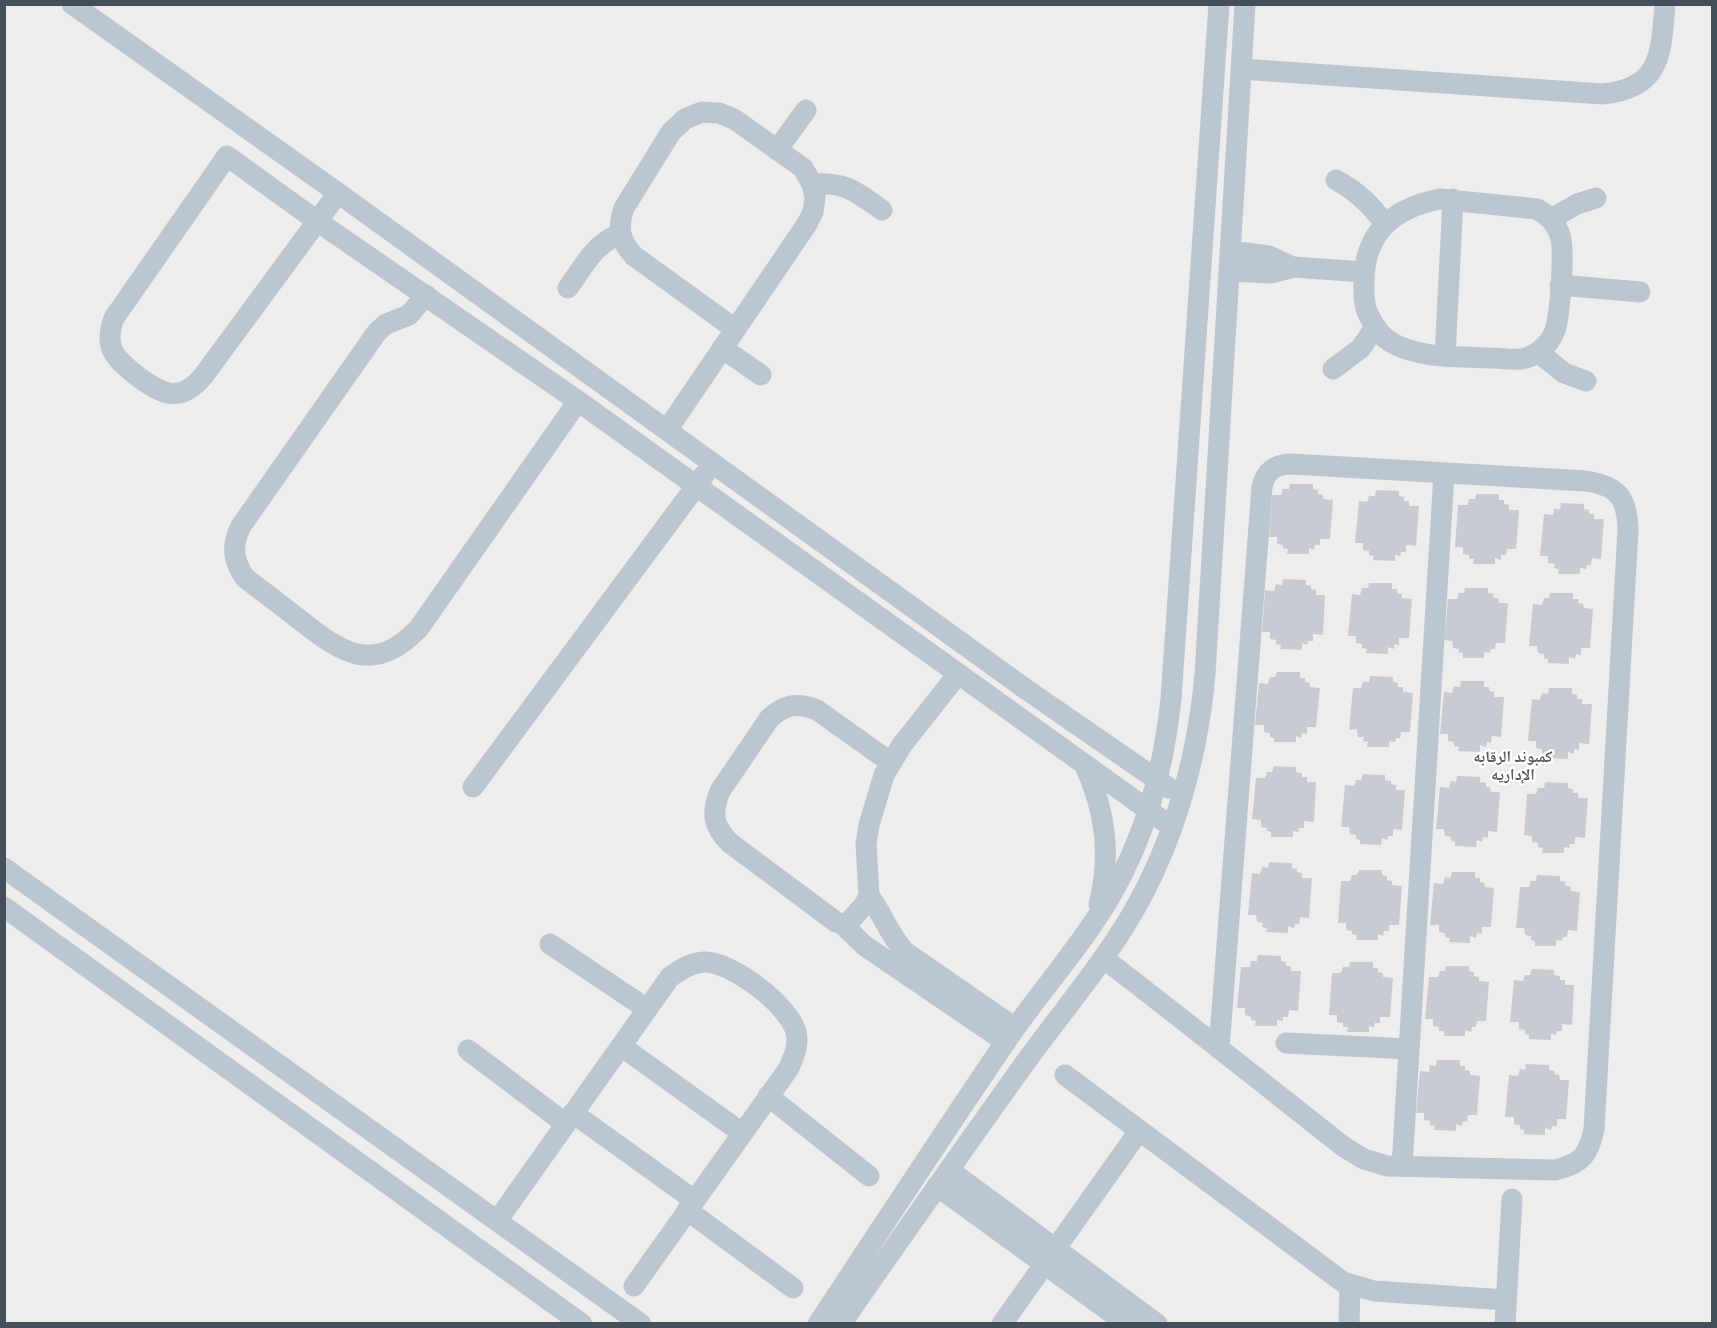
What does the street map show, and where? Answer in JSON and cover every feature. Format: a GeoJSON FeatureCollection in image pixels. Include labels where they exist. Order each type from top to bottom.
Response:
{"type":"FeatureCollection","features":[{"type":"Feature","properties":{"kind":"street"},"geometry":{"type":"LineString","coordinates":[[72,4],[1028,690],[1182,797]]}},
{"type":"Feature","properties":{"kind":"street"},"geometry":{"type":"LineString","coordinates":[[818,1323],[1010,1035],[1092,924],[1125,870],[1150,811],[1164,753],[1171,699],[1219,4]]}},
{"type":"Feature","properties":{"kind":"street"},"geometry":{"type":"LineString","coordinates":[[841,1323],[1049,1030],[1103,958],[1136,908],[1161,855],[1182,797],[1197,736],[1205,674],[1245,4]]}},
{"type":"Feature","properties":{"kind":"street"},"geometry":{"type":"LineString","coordinates":[[1241,69],[1603,94],[1620,92],[1636,86],[1658,61],[1662,45],[1665,4]]}},
{"type":"Feature","properties":{"kind":"street"},"geometry":{"type":"LineString","coordinates":[[777,150],[806,110]]}},
{"type":"Feature","properties":{"kind":"street"},"geometry":{"type":"LineString","coordinates":[[667,430],[807,224],[813,212],[812,184],[803,168],[734,119],[720,113],[702,112],[685,119],[671,132],[624,208],[620,220],[620,234],[625,246],[634,256],[735,329]]}},
{"type":"Feature","properties":{"kind":"street"},"geometry":{"type":"LineString","coordinates":[[338,193],[317,221],[195,387],[182,393],[167,394],[153,388],[118,362],[109,340],[114,318],[227,156],[317,221],[578,401],[1172,827]]}},
{"type":"Feature","properties":{"kind":"street"},"geometry":{"type":"LineString","coordinates":[[1336,180],[1368,202],[1385,224]]}},
{"type":"Feature","properties":{"kind":"street"},"geometry":{"type":"LineString","coordinates":[[812,184],[841,185],[856,192],[882,210]]}},
{"type":"Feature","properties":{"kind":"street"},"geometry":{"type":"LineString","coordinates":[[1551,219],[1577,204],[1596,198]]}},
{"type":"Feature","properties":{"kind":"street"},"geometry":{"type":"LineString","coordinates":[[1445,356],[1453,199]]}},
{"type":"Feature","properties":{"kind":"street"},"geometry":{"type":"LineString","coordinates":[[1453,199],[1537,209],[1551,219],[1556,226],[1562,240],[1555,330],[1538,352],[1523,359],[1422,353],[1392,343],[1375,327],[1364,300],[1364,272],[1370,245],[1385,224],[1418,204],[1453,199]]}},
{"type":"Feature","properties":{"kind":"street"},"geometry":{"type":"LineString","coordinates":[[568,288],[597,248],[611,237],[620,234]]}},
{"type":"Feature","properties":{"kind":"street"},"geometry":{"type":"LineString","coordinates":[[1230,261],[1271,273],[1293,267],[1364,272]]}},
{"type":"Feature","properties":{"kind":"street"},"geometry":{"type":"LineString","coordinates":[[1560,285],[1640,292]]}},
{"type":"Feature","properties":{"kind":"street"},"geometry":{"type":"LineString","coordinates":[[426,295],[409,315],[386,324],[377,332],[241,526],[235,539],[234,553],[237,567],[245,578],[331,644],[349,653],[368,655],[388,652],[405,642],[419,628],[578,401]]}},
{"type":"Feature","properties":{"kind":"street"},"geometry":{"type":"LineString","coordinates":[[1333,369],[1361,348],[1375,327]]}},
{"type":"Feature","properties":{"kind":"street"},"geometry":{"type":"LineString","coordinates":[[722,348],[761,375]]}},
{"type":"Feature","properties":{"kind":"street"},"geometry":{"type":"LineString","coordinates":[[1538,352],[1564,372],[1586,381]]}},
{"type":"Feature","properties":{"kind":"street"},"geometry":{"type":"LineString","coordinates":[[473,787],[712,463]]}},
{"type":"Feature","properties":{"kind":"street"},"geometry":{"type":"LineString","coordinates":[[1103,958],[1219,1049],[1354,1154],[1376,1163],[1402,1166],[1555,1170],[1570,1166],[1583,1157],[1591,1144],[1594,1117],[1628,511],[1619,495],[1604,484],[1281,464],[1264,477],[1219,1049]]}},
{"type":"Feature","properties":{"kind":"street"},"geometry":{"type":"LineString","coordinates":[[1402,1166],[1444,473]]}},
{"type":"Feature","properties":{"kind":"street"},"geometry":{"type":"LineString","coordinates":[[842,924],[849,922],[869,896],[866,844],[878,789],[890,762],[958,674]]}},
{"type":"Feature","properties":{"kind":"street"},"geometry":{"type":"LineString","coordinates":[[890,762],[817,710],[805,705],[791,705],[779,710],[770,719],[720,791],[714,805],[717,826],[720,833],[730,843],[836,922],[842,924],[865,946],[1010,1035]]}},
{"type":"Feature","properties":{"kind":"street"},"geometry":{"type":"LineString","coordinates":[[1085,766],[1100,804],[1106,844],[1104,885],[1092,924]]}},
{"type":"Feature","properties":{"kind":"street"},"geometry":{"type":"LineString","coordinates":[[4,868],[641,1323]]}},
{"type":"Feature","properties":{"kind":"street"},"geometry":{"type":"LineString","coordinates":[[869,896],[877,906],[892,937],[905,952],[1010,1035]]}},
{"type":"Feature","properties":{"kind":"street"},"geometry":{"type":"LineString","coordinates":[[4,907],[582,1323]]}},
{"type":"Feature","properties":{"kind":"street"},"geometry":{"type":"LineString","coordinates":[[550,944],[647,1009]]}},
{"type":"Feature","properties":{"kind":"street"},"geometry":{"type":"LineString","coordinates":[[497,1221],[670,977],[685,967],[702,962],[720,964],[736,971],[790,1017],[796,1034],[796,1052],[789,1068],[634,1286]]}},
{"type":"Feature","properties":{"kind":"street"},"geometry":{"type":"LineString","coordinates":[[1286,1043],[1409,1049]]}},
{"type":"Feature","properties":{"kind":"street"},"geometry":{"type":"LineString","coordinates":[[621,1046],[742,1133]]}},
{"type":"Feature","properties":{"kind":"street"},"geometry":{"type":"LineString","coordinates":[[468,1050],[570,1119],[690,1205],[793,1288]]}},
{"type":"Feature","properties":{"kind":"street"},"geometry":{"type":"LineString","coordinates":[[1065,1075],[1329,1274],[1350,1286],[1374,1292],[1506,1300]]}},
{"type":"Feature","properties":{"kind":"street"},"geometry":{"type":"LineString","coordinates":[[768,1096],[869,1176]]}},
{"type":"Feature","properties":{"kind":"street"},"geometry":{"type":"LineString","coordinates":[[334,1146],[354,1118]]}},
{"type":"Feature","properties":{"kind":"street"},"geometry":{"type":"LineString","coordinates":[[1002,1323],[1140,1131]]}},
{"type":"Feature","properties":{"kind":"street"},"geometry":{"type":"LineString","coordinates":[[943,1178],[1051,1257],[1157,1323]]}},
{"type":"Feature","properties":{"kind":"street"},"geometry":{"type":"LineString","coordinates":[[1505,1323],[1512,1199]]}},
{"type":"Feature","properties":{"kind":"street"},"geometry":{"type":"LineString","coordinates":[[1051,1257],[1127,1323]]}},
{"type":"Feature","properties":{"kind":"street"},"geometry":{"type":"LineString","coordinates":[[1348,1323],[1350,1286]]}},
{"type":"Feature","properties":{"kind":"building"},"geometry":{"type":"Polygon","coordinates":[[[1290,484],[1313,484],[1313,489],[1323,495],[1323,499],[1333,500],[1330,539],[1320,539],[1320,545],[1315,545],[1314,550],[1309,548],[1309,554],[1287,554],[1288,549],[1277,544],[1277,537],[1269,537],[1272,495],[1281,495],[1283,489],[1289,489],[1290,484]]]}},
{"type":"Feature","properties":{"kind":"building"},"geometry":{"type":"Polygon","coordinates":[[[1376,490],[1399,491],[1399,496],[1404,497],[1404,501],[1409,501],[1409,506],[1419,506],[1416,546],[1406,545],[1406,552],[1401,552],[1400,556],[1395,555],[1395,561],[1373,560],[1374,556],[1369,555],[1369,551],[1363,550],[1363,543],[1355,543],[1359,501],[1367,502],[1369,496],[1375,496],[1376,490]]]}},
{"type":"Feature","properties":{"kind":"building"},"geometry":{"type":"Polygon","coordinates":[[[1476,494],[1499,494],[1499,500],[1504,500],[1504,504],[1509,505],[1509,510],[1519,510],[1516,549],[1507,549],[1506,555],[1501,555],[1501,560],[1495,558],[1495,564],[1473,564],[1474,559],[1469,559],[1469,555],[1463,554],[1463,547],[1455,547],[1458,505],[1468,505],[1469,499],[1475,499],[1476,494]]]}},
{"type":"Feature","properties":{"kind":"building"},"geometry":{"type":"Polygon","coordinates":[[[1561,503],[1584,504],[1584,509],[1589,510],[1589,514],[1594,514],[1594,519],[1604,519],[1601,559],[1592,558],[1591,565],[1587,565],[1586,569],[1580,568],[1580,574],[1558,574],[1559,569],[1554,568],[1555,564],[1548,563],[1548,556],[1540,556],[1544,514],[1553,515],[1554,509],[1560,509],[1561,503]]]}},
{"type":"Feature","properties":{"kind":"building"},"geometry":{"type":"Polygon","coordinates":[[[1283,579],[1306,580],[1306,585],[1316,590],[1316,595],[1325,595],[1323,635],[1313,634],[1313,641],[1308,641],[1307,645],[1302,643],[1302,650],[1280,649],[1281,645],[1276,644],[1276,640],[1270,639],[1270,632],[1262,632],[1265,590],[1274,591],[1276,584],[1282,585],[1283,579]]]}},
{"type":"Feature","properties":{"kind":"building"},"geometry":{"type":"Polygon","coordinates":[[[1369,583],[1392,583],[1392,589],[1397,589],[1397,593],[1402,594],[1402,598],[1412,599],[1409,638],[1399,638],[1399,645],[1394,644],[1394,649],[1388,647],[1388,654],[1366,653],[1367,649],[1362,648],[1362,644],[1356,643],[1356,636],[1348,636],[1352,594],[1360,595],[1362,588],[1368,588],[1369,583]]]}},
{"type":"Feature","properties":{"kind":"building"},"geometry":{"type":"Polygon","coordinates":[[[1465,588],[1488,588],[1488,593],[1494,594],[1493,598],[1498,598],[1499,603],[1508,603],[1505,643],[1496,643],[1495,649],[1491,649],[1490,653],[1484,652],[1484,658],[1463,658],[1463,653],[1458,652],[1459,649],[1453,648],[1452,641],[1444,640],[1448,599],[1457,599],[1459,593],[1464,593],[1465,588]]]}},
{"type":"Feature","properties":{"kind":"building"},"geometry":{"type":"Polygon","coordinates":[[[1550,593],[1573,593],[1573,599],[1579,599],[1578,603],[1583,604],[1584,608],[1593,609],[1590,648],[1581,648],[1581,655],[1576,654],[1575,659],[1569,657],[1569,664],[1548,663],[1544,654],[1538,653],[1537,646],[1529,646],[1533,604],[1542,605],[1544,598],[1549,598],[1550,593]]]}},
{"type":"Feature","properties":{"kind":"building"},"geometry":{"type":"Polygon","coordinates":[[[1277,672],[1300,672],[1300,678],[1305,678],[1305,682],[1310,683],[1310,687],[1320,688],[1316,727],[1307,727],[1307,734],[1302,733],[1301,738],[1296,736],[1296,742],[1274,742],[1270,733],[1264,732],[1264,725],[1255,725],[1259,683],[1268,684],[1270,677],[1275,677],[1277,672]]]}},
{"type":"Feature","properties":{"kind":"building"},"geometry":{"type":"Polygon","coordinates":[[[1370,676],[1393,677],[1393,682],[1398,683],[1398,687],[1403,687],[1403,692],[1413,693],[1410,732],[1401,732],[1400,738],[1396,738],[1395,742],[1389,741],[1389,747],[1367,747],[1368,742],[1363,741],[1364,737],[1358,737],[1357,729],[1349,730],[1353,688],[1361,688],[1363,682],[1369,682],[1370,676]]]}},
{"type":"Feature","properties":{"kind":"building"},"geometry":{"type":"Polygon","coordinates":[[[1461,681],[1484,681],[1484,687],[1489,687],[1489,691],[1494,692],[1494,697],[1504,697],[1501,737],[1492,736],[1491,743],[1487,742],[1486,747],[1480,745],[1480,752],[1458,751],[1459,747],[1454,746],[1454,742],[1448,741],[1448,734],[1440,734],[1444,692],[1452,693],[1454,686],[1460,687],[1461,681]]]}},
{"type":"Feature","properties":{"kind":"building"},"geometry":{"type":"Polygon","coordinates":[[[1549,688],[1572,688],[1572,694],[1577,695],[1577,699],[1582,699],[1582,704],[1592,704],[1589,744],[1579,743],[1579,750],[1574,749],[1574,754],[1568,752],[1568,759],[1546,758],[1547,754],[1542,753],[1542,749],[1536,748],[1536,741],[1528,741],[1532,699],[1540,700],[1542,693],[1548,694],[1549,688]]]}},
{"type":"Feature","properties":{"kind":"building"},"geometry":{"type":"Polygon","coordinates":[[[1274,766],[1296,767],[1296,772],[1302,773],[1302,777],[1307,777],[1307,782],[1316,782],[1314,822],[1304,821],[1304,828],[1299,828],[1298,832],[1293,831],[1293,837],[1271,837],[1271,832],[1267,831],[1267,828],[1261,827],[1261,820],[1252,819],[1256,778],[1265,778],[1267,772],[1272,772],[1274,766]]]}},
{"type":"Feature","properties":{"kind":"building"},"geometry":{"type":"Polygon","coordinates":[[[1363,774],[1385,775],[1385,780],[1396,785],[1396,790],[1405,790],[1402,830],[1393,829],[1393,836],[1388,836],[1387,840],[1382,838],[1381,845],[1360,844],[1356,835],[1350,834],[1349,827],[1341,827],[1345,785],[1354,786],[1356,780],[1361,780],[1363,774]]]}},
{"type":"Feature","properties":{"kind":"building"},"geometry":{"type":"Polygon","coordinates":[[[1457,776],[1480,777],[1480,782],[1486,783],[1486,787],[1490,787],[1491,792],[1500,792],[1497,832],[1488,831],[1488,838],[1483,837],[1482,842],[1477,840],[1476,847],[1455,846],[1451,837],[1445,836],[1444,829],[1436,829],[1440,787],[1449,788],[1451,781],[1456,782],[1457,776]]]}},
{"type":"Feature","properties":{"kind":"building"},"geometry":{"type":"Polygon","coordinates":[[[1545,782],[1568,783],[1568,788],[1573,789],[1573,793],[1578,793],[1578,798],[1588,798],[1585,838],[1575,837],[1575,844],[1570,844],[1569,848],[1564,847],[1564,853],[1542,853],[1543,848],[1538,847],[1538,843],[1532,842],[1532,836],[1524,835],[1527,794],[1536,794],[1538,788],[1544,788],[1545,782]]]}},
{"type":"Feature","properties":{"kind":"building"},"geometry":{"type":"Polygon","coordinates":[[[1269,862],[1292,863],[1292,868],[1302,873],[1302,878],[1312,878],[1309,918],[1300,917],[1299,924],[1295,924],[1294,928],[1288,926],[1288,933],[1266,932],[1267,928],[1262,927],[1263,923],[1257,922],[1256,915],[1248,915],[1252,873],[1260,874],[1262,867],[1268,868],[1269,862]]]}},
{"type":"Feature","properties":{"kind":"building"},"geometry":{"type":"Polygon","coordinates":[[[1359,870],[1382,870],[1382,875],[1392,881],[1392,885],[1402,886],[1399,925],[1389,925],[1389,931],[1384,931],[1383,936],[1378,934],[1378,940],[1356,940],[1357,935],[1346,930],[1346,923],[1338,923],[1341,881],[1350,881],[1352,875],[1357,875],[1359,870]]]}},
{"type":"Feature","properties":{"kind":"building"},"geometry":{"type":"Polygon","coordinates":[[[1452,872],[1475,872],[1475,878],[1480,878],[1480,882],[1484,883],[1485,887],[1494,888],[1491,927],[1482,927],[1482,934],[1477,933],[1476,938],[1470,936],[1470,943],[1449,942],[1450,938],[1445,937],[1445,933],[1439,932],[1439,925],[1430,925],[1434,883],[1443,884],[1445,877],[1450,878],[1452,872]]]}},
{"type":"Feature","properties":{"kind":"building"},"geometry":{"type":"Polygon","coordinates":[[[1537,875],[1560,876],[1560,881],[1566,882],[1565,886],[1570,886],[1571,891],[1580,892],[1577,931],[1568,930],[1567,937],[1563,937],[1562,941],[1556,940],[1556,946],[1535,946],[1535,941],[1531,940],[1531,936],[1525,935],[1524,928],[1516,928],[1520,887],[1529,887],[1531,881],[1536,881],[1537,875]]]}},
{"type":"Feature","properties":{"kind":"building"},"geometry":{"type":"Polygon","coordinates":[[[1258,955],[1281,956],[1281,961],[1286,962],[1286,966],[1291,966],[1291,971],[1301,971],[1298,1011],[1289,1010],[1288,1017],[1283,1017],[1283,1021],[1277,1020],[1277,1026],[1255,1026],[1256,1021],[1245,1015],[1245,1008],[1237,1008],[1241,967],[1250,967],[1251,961],[1257,961],[1258,955]]]}},
{"type":"Feature","properties":{"kind":"building"},"geometry":{"type":"Polygon","coordinates":[[[1350,962],[1373,962],[1373,968],[1378,968],[1378,972],[1383,973],[1383,977],[1393,978],[1390,1017],[1380,1017],[1380,1023],[1375,1023],[1374,1028],[1369,1026],[1369,1032],[1347,1032],[1348,1027],[1343,1027],[1343,1023],[1337,1022],[1337,1015],[1329,1015],[1332,973],[1341,973],[1343,967],[1349,967],[1350,962]]]}},
{"type":"Feature","properties":{"kind":"building"},"geometry":{"type":"Polygon","coordinates":[[[1446,966],[1469,966],[1469,971],[1479,977],[1479,981],[1489,982],[1486,1021],[1477,1021],[1476,1027],[1472,1027],[1471,1032],[1465,1030],[1465,1036],[1444,1036],[1444,1031],[1439,1031],[1439,1027],[1433,1026],[1433,1019],[1425,1019],[1429,977],[1438,977],[1440,971],[1445,971],[1446,966]]]}},
{"type":"Feature","properties":{"kind":"building"},"geometry":{"type":"Polygon","coordinates":[[[1532,969],[1554,970],[1554,975],[1560,976],[1560,980],[1565,980],[1565,985],[1574,985],[1572,1025],[1562,1024],[1562,1031],[1557,1031],[1556,1035],[1551,1034],[1551,1040],[1529,1039],[1525,1030],[1519,1029],[1519,1022],[1510,1022],[1514,980],[1523,981],[1525,975],[1530,975],[1532,969]]]}},
{"type":"Feature","properties":{"kind":"building"},"geometry":{"type":"Polygon","coordinates":[[[1437,1060],[1460,1060],[1460,1066],[1465,1066],[1465,1070],[1470,1071],[1470,1075],[1480,1076],[1477,1115],[1468,1115],[1467,1122],[1463,1121],[1462,1126],[1456,1124],[1456,1131],[1434,1130],[1435,1126],[1430,1125],[1430,1121],[1424,1120],[1424,1113],[1416,1113],[1420,1071],[1429,1072],[1430,1065],[1436,1066],[1437,1060]]]}},
{"type":"Feature","properties":{"kind":"building"},"geometry":{"type":"Polygon","coordinates":[[[1526,1064],[1549,1065],[1549,1070],[1555,1071],[1554,1074],[1559,1075],[1560,1080],[1569,1080],[1566,1119],[1557,1119],[1557,1126],[1552,1126],[1551,1130],[1545,1128],[1545,1135],[1524,1134],[1520,1125],[1514,1124],[1514,1117],[1505,1117],[1509,1075],[1518,1076],[1520,1069],[1525,1070],[1526,1064]]]}},
{"type":"Feature","properties":{"kind":"district","name":"كمبوند الرقابه الإداريه"},"geometry":{"type":"Point","coordinates":[1513,767]}}]}
